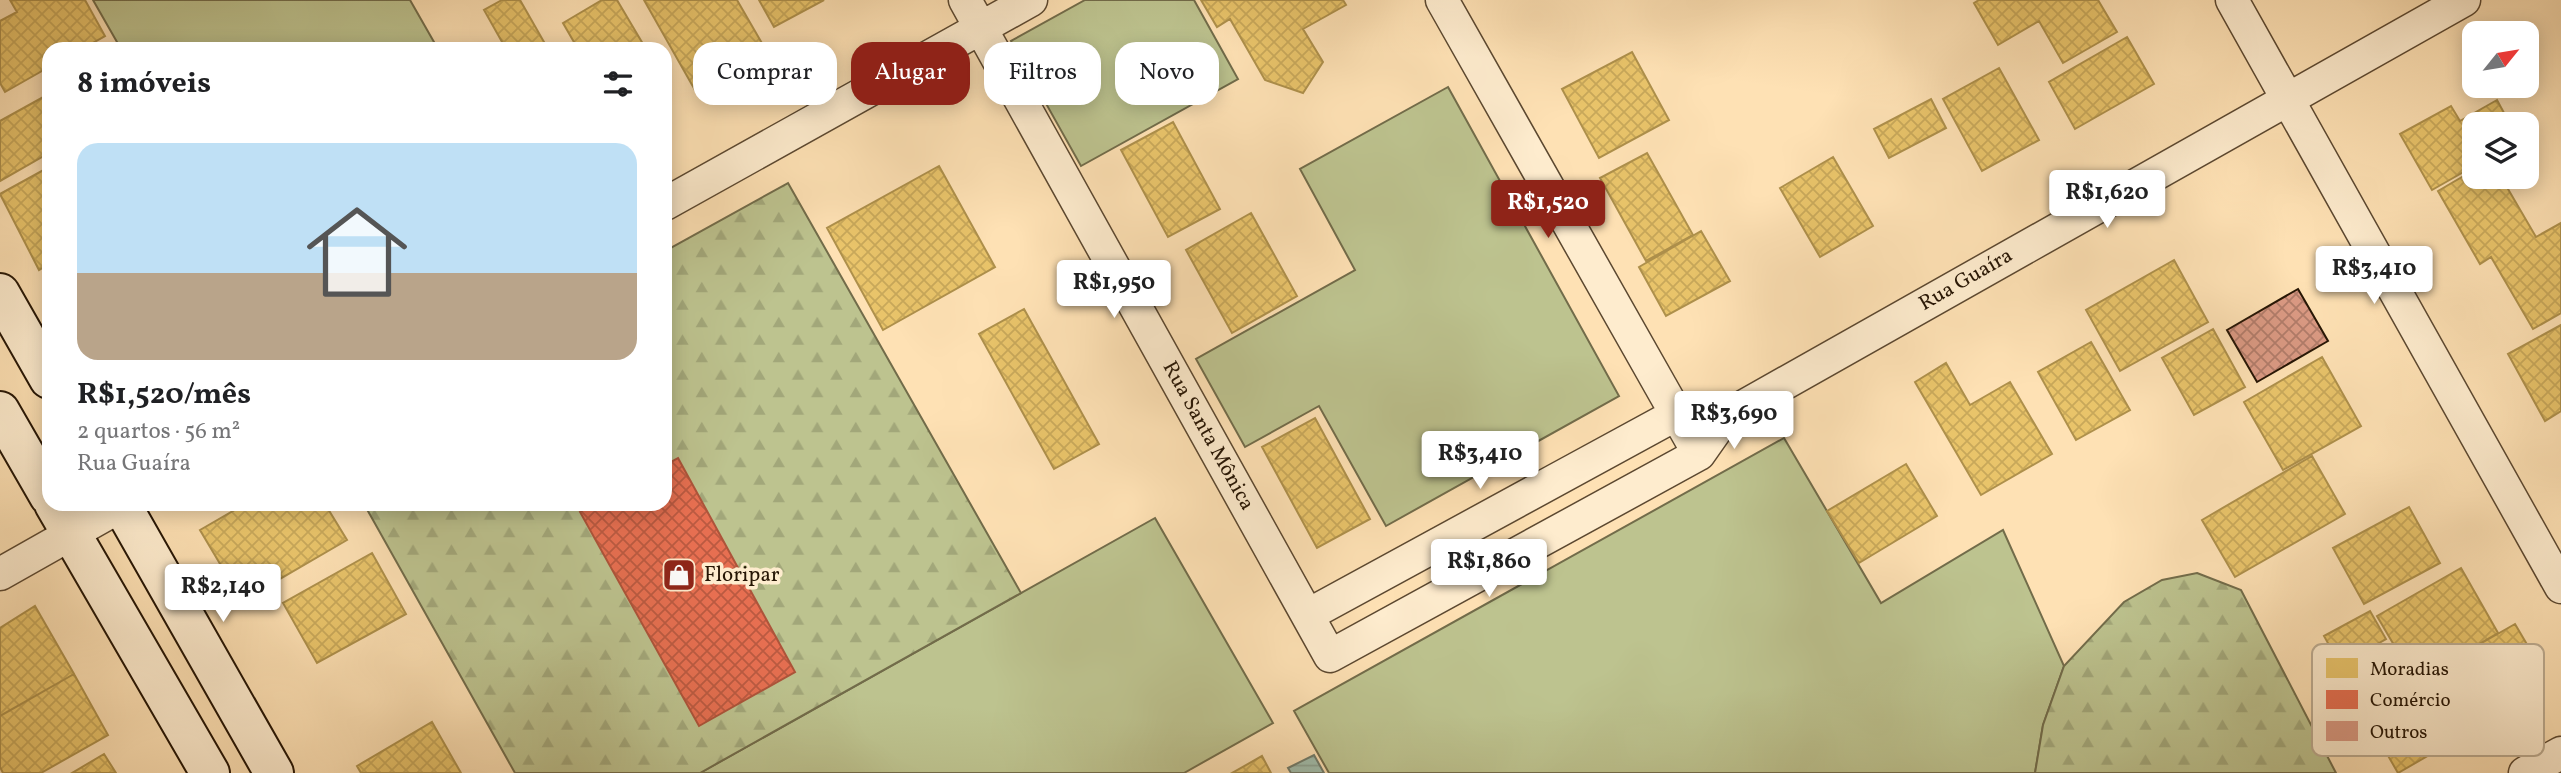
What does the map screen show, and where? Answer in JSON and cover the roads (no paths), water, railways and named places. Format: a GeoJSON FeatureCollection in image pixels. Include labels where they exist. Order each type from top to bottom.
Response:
{"type":"FeatureCollection","features":[{"type":"Feature","properties":{"kind":"street","name":"Rua Santa Mônica"},"geometry":{"type":"LineString","coordinates":[[965,0],[1330,656],[1699,454]]}},
{"type":"Feature","properties":{"kind":"street"},"geometry":{"type":"LineString","coordinates":[[672,200],[1031,0]]}},
{"type":"Feature","properties":{"kind":"street"},"geometry":{"type":"LineString","coordinates":[[1442,0],[1699,454]]}},
{"type":"Feature","properties":{"kind":"street"},"geometry":{"type":"LineString","coordinates":[[2232,0],[2561,587]]}},
{"type":"Feature","properties":{"kind":"street","name":"Rua Guaíra"},"geometry":{"type":"LineString","coordinates":[[1699,454],[1725,417],[2287,97],[2464,0]]}},
{"type":"Feature","properties":{"kind":"street"},"geometry":{"type":"LineString","coordinates":[[0,293],[42,367]]}},
{"type":"Feature","properties":{"kind":"street"},"geometry":{"type":"LineString","coordinates":[[0,411],[42,484]]}},
{"type":"Feature","properties":{"kind":"street"},"geometry":{"type":"LineString","coordinates":[[1308,615],[1677,414],[1725,417]]}},
{"type":"Feature","properties":{"kind":"street"},"geometry":{"type":"LineString","coordinates":[[0,574],[62,519],[94,511]]}},
{"type":"Feature","properties":{"kind":"street"},"geometry":{"type":"LineString","coordinates":[[126,511],[274,773]]}},
{"type":"Feature","properties":{"kind":"street"},"geometry":{"type":"LineString","coordinates":[[62,519],[210,773]]}},
{"type":"Feature","properties":{"kind":"street"},"geometry":{"type":"LineString","coordinates":[[2525,773],[2561,753]]}},
{"type":"Feature","properties":{"kind":"place","name":"Floripar"},"geometry":{"type":"Point","coordinates":[679,575]}}]}
